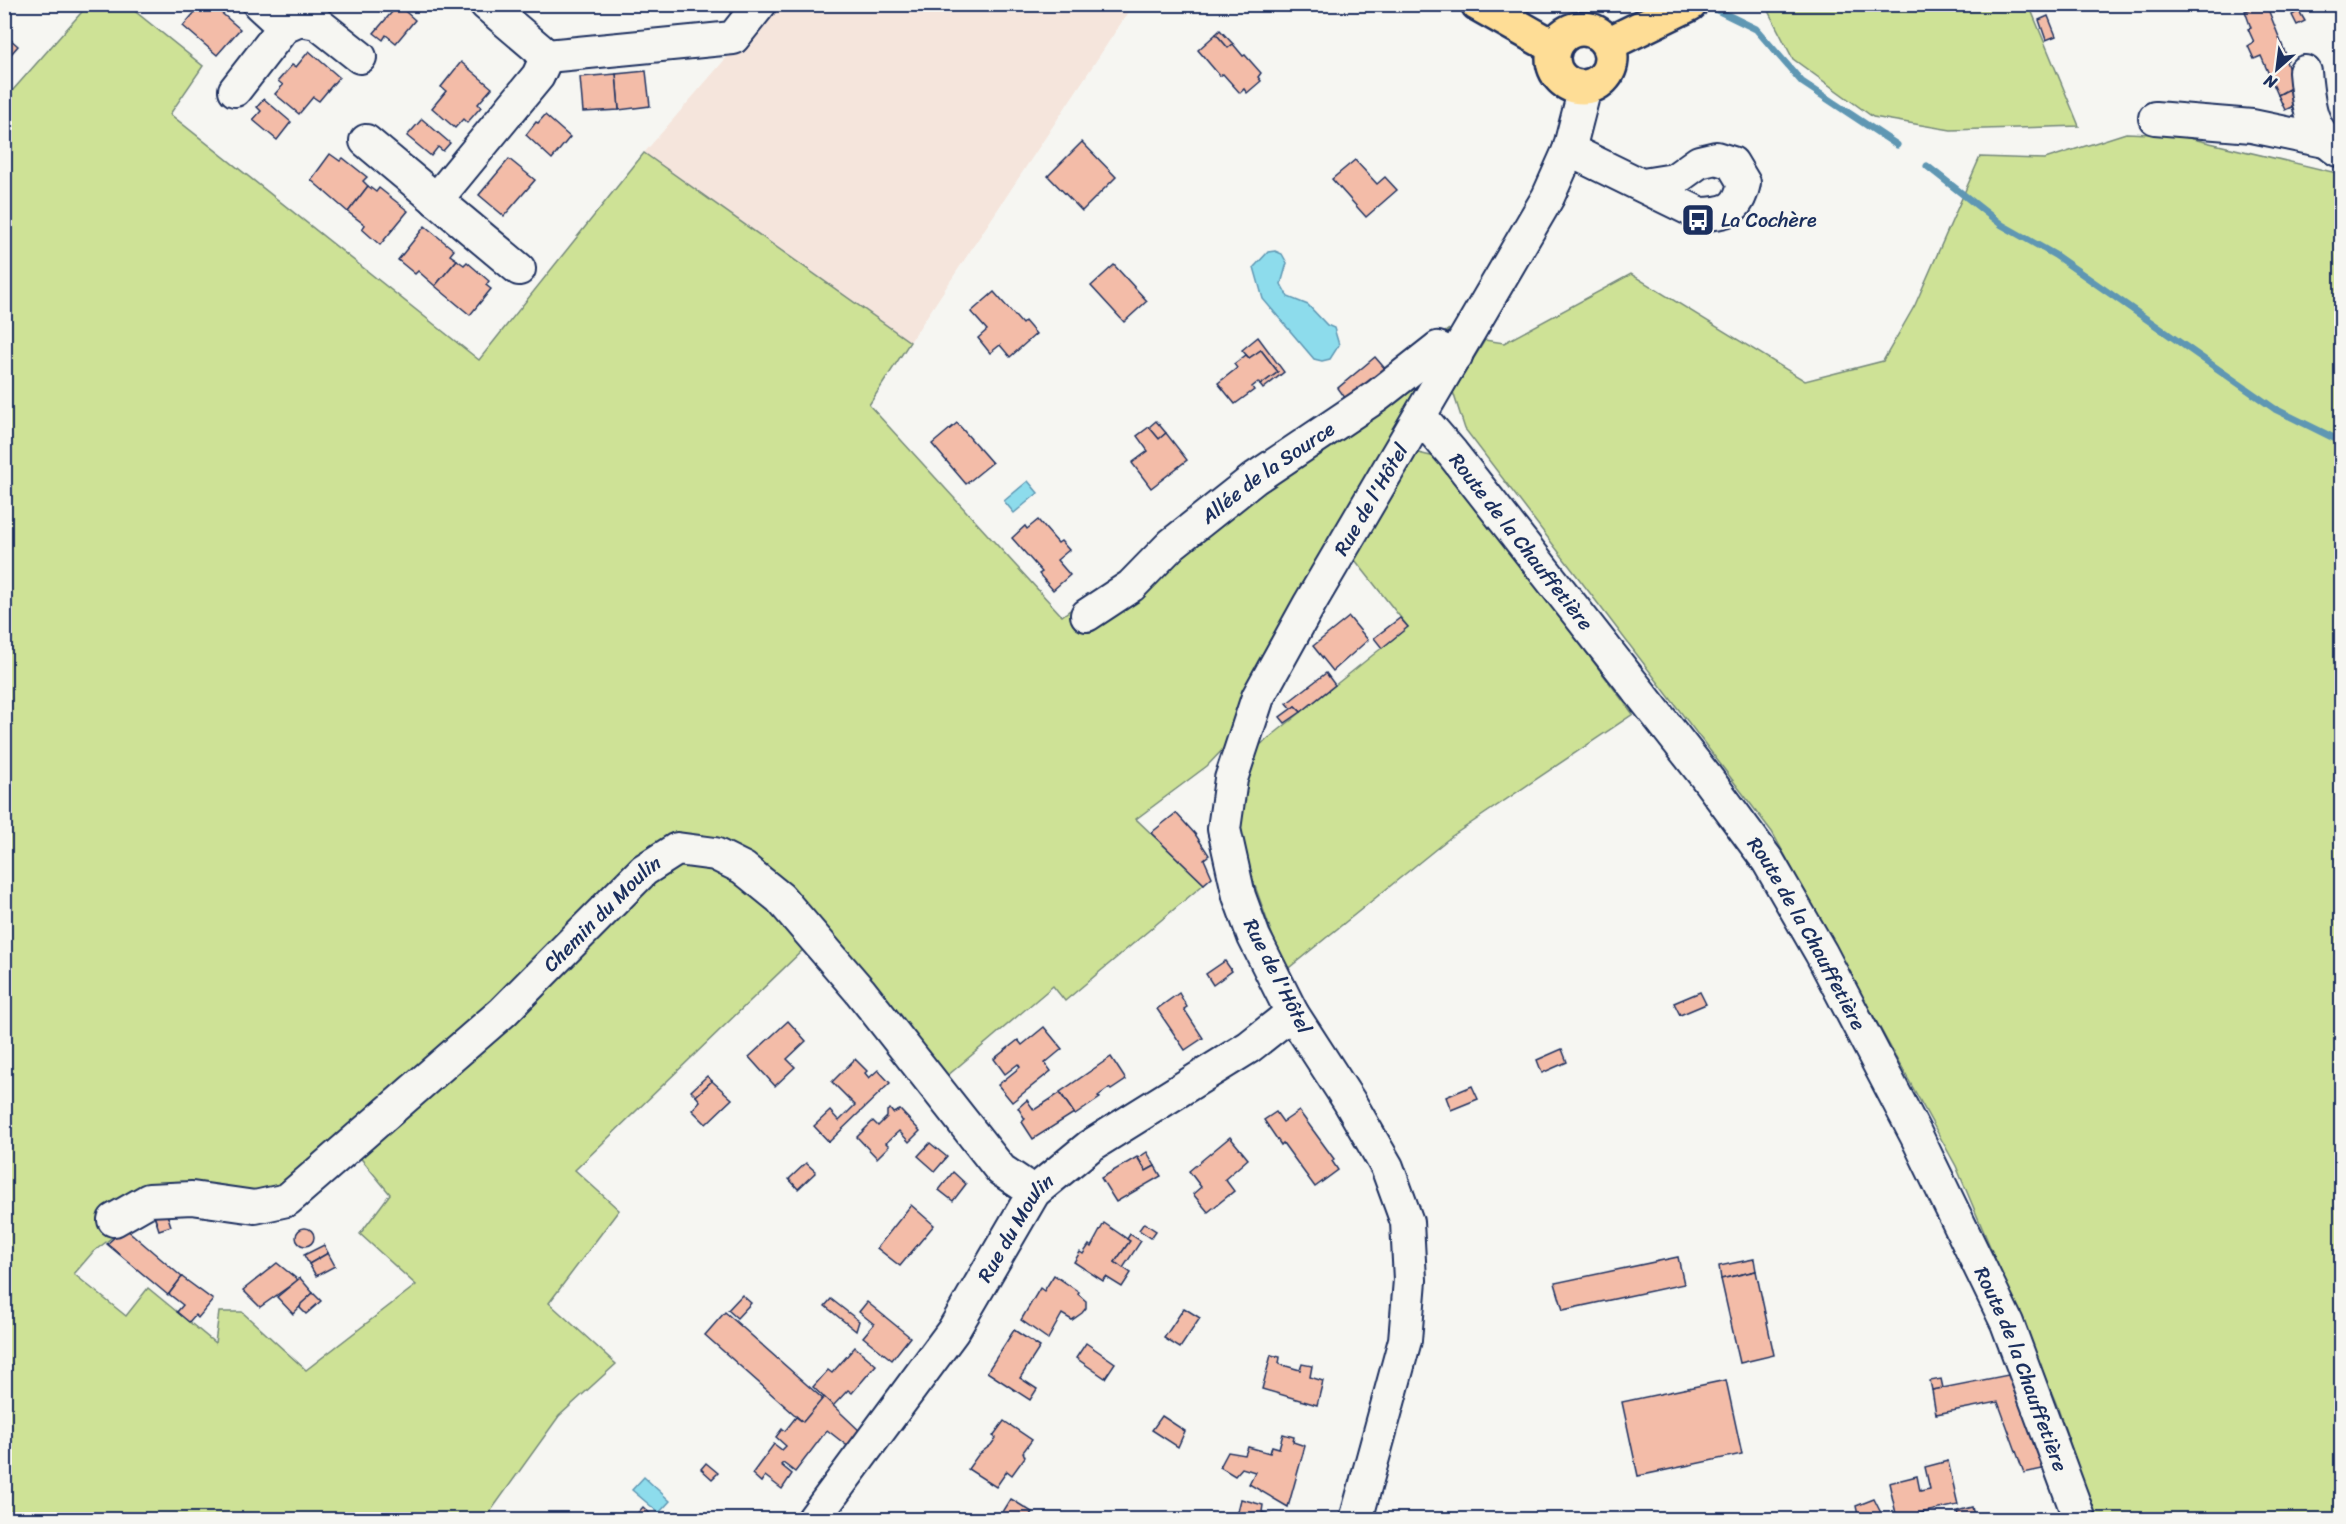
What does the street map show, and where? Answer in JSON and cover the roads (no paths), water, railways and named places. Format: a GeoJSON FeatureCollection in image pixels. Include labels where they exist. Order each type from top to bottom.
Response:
{"type":"FeatureCollection","features":[{"type":"Feature","properties":{"kind":"main road"},"geometry":{"type":"LineString","coordinates":[[1478,4],[1554,46]]}},
{"type":"Feature","properties":{"kind":"main road"},"geometry":{"type":"LineString","coordinates":[[1608,44],[1690,4]]}},
{"type":"Feature","properties":{"kind":"main road"},"geometry":{"type":"LineString","coordinates":[[1587,28],[1599,34],[1608,44],[1612,58],[1608,72],[1599,83],[1585,88],[1570,85],[1558,76],[1552,62],[1554,46],[1561,36],[1573,29],[1587,28]]}},
{"type":"Feature","properties":{"kind":"street"},"geometry":{"type":"LineString","coordinates":[[259,4],[284,27]]}},
{"type":"Feature","properties":{"kind":"street"},"geometry":{"type":"LineString","coordinates":[[486,4],[547,56],[733,38],[760,4]]}},
{"type":"Feature","properties":{"kind":"street"},"geometry":{"type":"LineString","coordinates":[[235,90],[284,27],[300,20],[317,23],[360,57]]}},
{"type":"Feature","properties":{"kind":"street"},"geometry":{"type":"LineString","coordinates":[[436,200],[538,76],[547,56]]}},
{"type":"Feature","properties":{"kind":"street"},"geometry":{"type":"LineString","coordinates":[[2305,72],[2309,108],[2333,147]]}},
{"type":"Feature","properties":{"kind":"street","name":"Rue de l'Hôtel"},"geometry":{"type":"LineString","coordinates":[[1356,1520],[1405,1340],[1410,1280],[1407,1222],[1387,1167],[1349,1101],[1292,1013],[1254,937],[1239,896],[1224,830],[1231,779],[1258,697],[1310,603],[1548,197],[1569,150],[1585,88]]}},
{"type":"Feature","properties":{"kind":"street"},"geometry":{"type":"LineString","coordinates":[[2155,118],[2252,126],[2333,147]]}},
{"type":"Feature","properties":{"kind":"street"},"geometry":{"type":"LineString","coordinates":[[366,141],[519,269]]}},
{"type":"Feature","properties":{"kind":"street"},"geometry":{"type":"LineString","coordinates":[[1569,150],[1643,185]]}},
{"type":"Feature","properties":{"kind":"street","name":"Allée de la Source"},"geometry":{"type":"LineString","coordinates":[[1087,615],[1131,586],[1172,544],[1255,478],[1377,396],[1438,348],[1456,356]]}},
{"type":"Feature","properties":{"kind":"street","name":"Route de la Chauffetière"},"geometry":{"type":"LineString","coordinates":[[1421,417],[1452,453],[1655,712],[1768,861],[1821,952],[1916,1135],[2007,1323],[2080,1520]]}},
{"type":"Feature","properties":{"kind":"street","name":"Chemin du Moulin"},"geometry":{"type":"LineString","coordinates":[[114,1220],[149,1200],[192,1198],[255,1207],[287,1200],[503,1012],[644,870],[677,849],[715,854],[742,868],[780,898],[860,991],[1001,1170],[1034,1192]]}},
{"type":"Feature","properties":{"kind":"street","name":"Rue du Moulin"},"geometry":{"type":"LineString","coordinates":[[813,1520],[953,1331],[1034,1192],[1090,1146],[1249,1047],[1292,1013]]}},
{"type":"Feature","properties":{"kind":"water"},"geometry":{"type":"Polygon","coordinates":[[[1275,251],[1282,254],[1287,263],[1281,284],[1288,297],[1308,305],[1327,325],[1334,328],[1339,345],[1330,359],[1322,361],[1314,359],[1263,299],[1254,267],[1268,252],[1275,251]]]}},
{"type":"Feature","properties":{"kind":"water"},"geometry":{"type":"Polygon","coordinates":[[[1028,481],[1038,493],[1014,513],[1004,501],[1028,481]]]}},
{"type":"Feature","properties":{"kind":"water"},"geometry":{"type":"Polygon","coordinates":[[[644,1477],[670,1501],[659,1513],[632,1490],[644,1477]]]}},
{"type":"Feature","properties":{"kind":"waterway"},"geometry":{"type":"LineString","coordinates":[[1715,9],[1756,29],[1802,82],[1897,145]]}},
{"type":"Feature","properties":{"kind":"waterway"},"geometry":{"type":"LineString","coordinates":[[1927,166],[2002,225],[2055,255],[2275,409],[2342,442]]}},
{"type":"Feature","properties":{"kind":"place","name":"La Cochère"},"geometry":{"type":"Point","coordinates":[1698,220]}}]}
